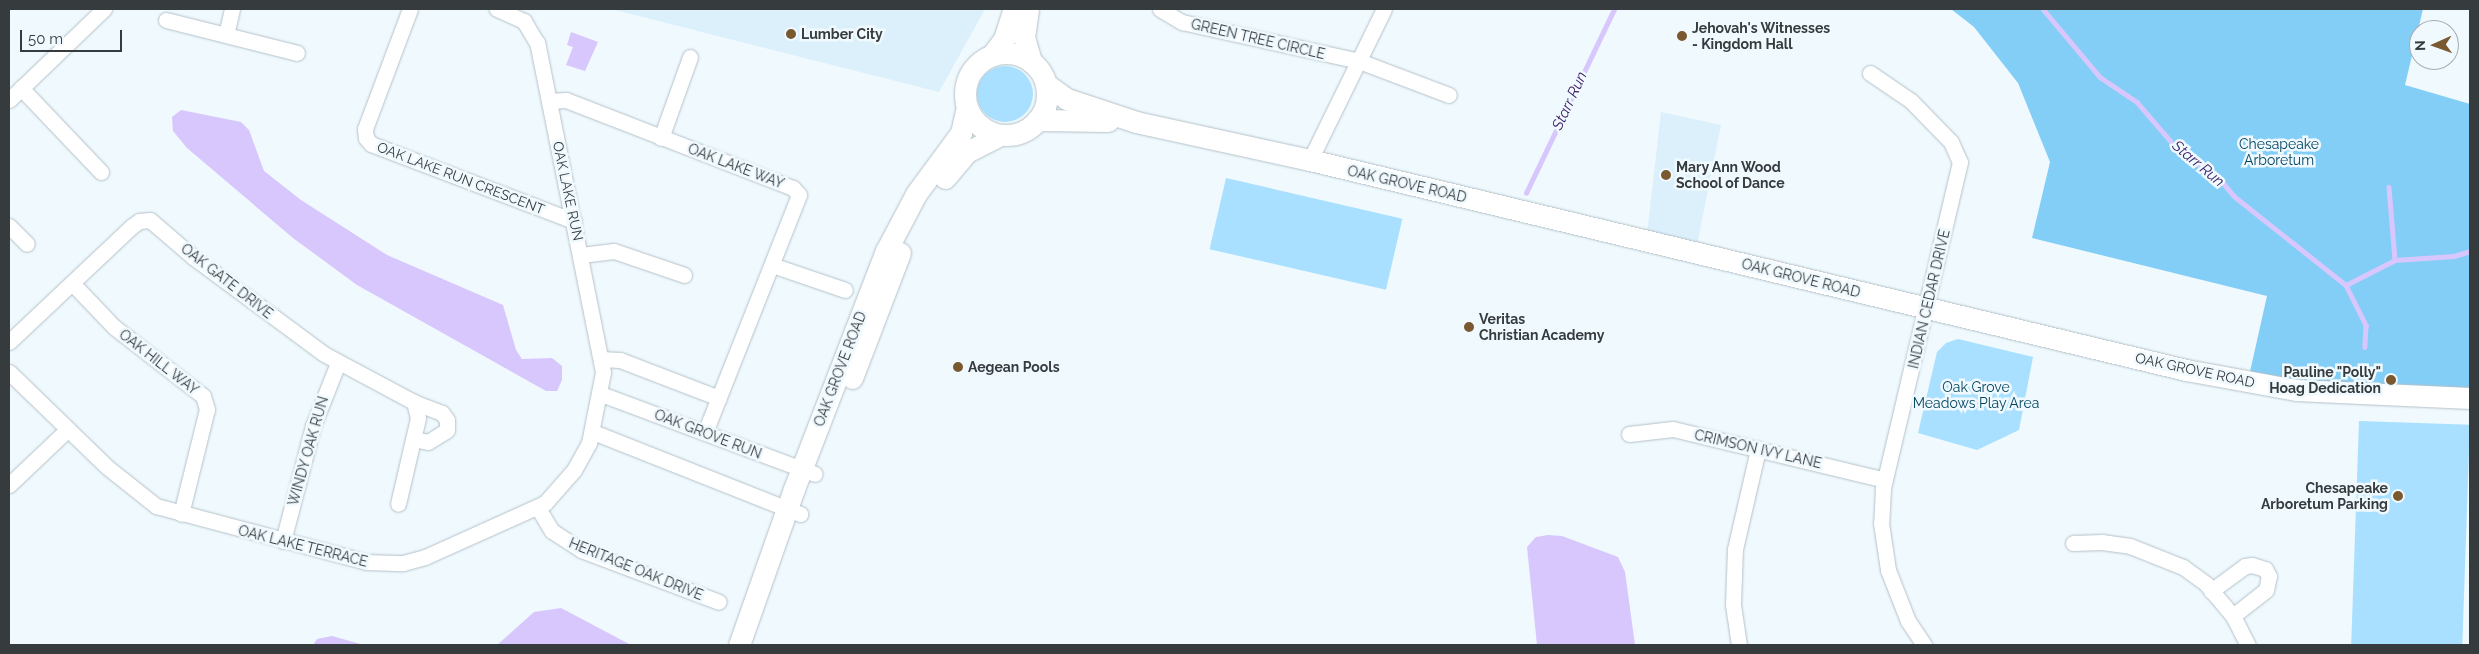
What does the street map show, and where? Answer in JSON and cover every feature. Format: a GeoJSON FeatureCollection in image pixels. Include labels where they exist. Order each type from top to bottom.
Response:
{"type":"FeatureCollection","features":[{"type":"Feature","properties":{"kind":"street"},"geometry":{"type":"LineString","coordinates":[[9,100],[104,9]]}},
{"type":"Feature","properties":{"kind":"street"},"geometry":{"type":"LineString","coordinates":[[226,36],[232,9]]}},
{"type":"Feature","properties":{"kind":"street","name":"OAK LAKE RUN CRESCENT"},"geometry":{"type":"LineString","coordinates":[[410,9],[366,129],[366,138],[371,144],[574,221]]}},
{"type":"Feature","properties":{"kind":"street","name":"OAK LAKE RUN"},"geometry":{"type":"LineString","coordinates":[[497,9],[518,17],[534,36],[574,221],[601,359],[601,394]]}},
{"type":"Feature","properties":{"kind":"street"},"geometry":{"type":"LineString","coordinates":[[1014,9],[1004,39],[992,55],[970,72],[964,93],[966,107],[978,125],[1000,135],[1018,134],[1037,120],[1046,104],[1046,84],[1031,62],[1024,37],[1028,9]]}},
{"type":"Feature","properties":{"kind":"street","name":"GREEN TREE CIRCLE"},"geometry":{"type":"LineString","coordinates":[[1160,9],[1182,22],[1359,61],[1449,95]]}},
{"type":"Feature","properties":{"kind":"street"},"geometry":{"type":"LineString","coordinates":[[1310,160],[1384,9]]}},
{"type":"Feature","properties":{"kind":"street"},"geometry":{"type":"LineString","coordinates":[[166,20],[297,54]]}},
{"type":"Feature","properties":{"kind":"street"},"geometry":{"type":"LineString","coordinates":[[992,55],[1013,53],[1031,62]]}},
{"type":"Feature","properties":{"kind":"street"},"geometry":{"type":"LineString","coordinates":[[661,138],[690,57]]}},
{"type":"Feature","properties":{"kind":"street","name":"INDIAN CEDAR DRIVE"},"geometry":{"type":"LineString","coordinates":[[1870,73],[1911,101],[1951,142],[1959,156],[1959,170],[1928,309],[1885,480],[1881,523],[1888,570],[1908,621],[1924,645]]}},
{"type":"Feature","properties":{"kind":"street","name":"OAK GROVE ROAD"},"geometry":{"type":"LineString","coordinates":[[1046,84],[1067,99],[1136,122],[1310,160],[1928,309],[2234,380],[2350,395],[2470,398]]}},
{"type":"Feature","properties":{"kind":"street"},"geometry":{"type":"LineString","coordinates":[[21,88],[101,172]]}},
{"type":"Feature","properties":{"kind":"street","name":"OAK LAKE WAY"},"geometry":{"type":"LineString","coordinates":[[549,101],[566,100],[796,191],[798,201],[706,432]]}},
{"type":"Feature","properties":{"kind":"street","name":"OAK GROVE ROAD"},"geometry":{"type":"LineString","coordinates":[[751,645],[794,511],[889,243],[916,194],[961,133],[966,107]]}},
{"type":"Feature","properties":{"kind":"street","name":"OAK GROVE ROAD"},"geometry":{"type":"LineString","coordinates":[[1037,120],[1136,122]]}},
{"type":"Feature","properties":{"kind":"street","name":"OAK GROVE ROAD"},"geometry":{"type":"LineString","coordinates":[[808,472],[902,250],[919,216],[967,152],[1000,135]]}},
{"type":"Feature","properties":{"kind":"street","name":"OAK GATE DRIVE"},"geometry":{"type":"LineString","coordinates":[[9,342],[131,227],[139,221],[150,220],[193,257],[338,363]]}},
{"type":"Feature","properties":{"kind":"street"},"geometry":{"type":"LineString","coordinates":[[9,226],[27,244]]}},
{"type":"Feature","properties":{"kind":"street"},"geometry":{"type":"LineString","coordinates":[[581,255],[614,251],[684,275]]}},
{"type":"Feature","properties":{"kind":"street"},"geometry":{"type":"LineString","coordinates":[[772,265],[845,290]]}},
{"type":"Feature","properties":{"kind":"street","name":"OAK HILL WAY"},"geometry":{"type":"LineString","coordinates":[[72,283],[114,327],[203,396],[207,409],[181,514]]}},
{"type":"Feature","properties":{"kind":"street"},"geometry":{"type":"LineString","coordinates":[[601,359],[620,360],[719,398]]}},
{"type":"Feature","properties":{"kind":"street"},"geometry":{"type":"LineString","coordinates":[[338,363],[414,402],[442,413],[447,420],[447,430],[428,442],[413,439]]}},
{"type":"Feature","properties":{"kind":"street","name":"WINDY OAK RUN"},"geometry":{"type":"LineString","coordinates":[[283,541],[312,426],[338,363]]}},
{"type":"Feature","properties":{"kind":"street","name":"OAK LAKE TERRACE"},"geometry":{"type":"LineString","coordinates":[[9,372],[143,498],[156,506],[366,562],[403,563],[425,558],[538,508],[574,470],[594,432],[601,394]]}},
{"type":"Feature","properties":{"kind":"street","name":"OAK GROVE RUN"},"geometry":{"type":"LineString","coordinates":[[601,394],[808,472]]}},
{"type":"Feature","properties":{"kind":"street"},"geometry":{"type":"LineString","coordinates":[[398,504],[418,413],[414,402]]}},
{"type":"Feature","properties":{"kind":"street"},"geometry":{"type":"LineString","coordinates":[[9,485],[68,429]]}},
{"type":"Feature","properties":{"kind":"street","name":"CRIMSON IVY LANE"},"geometry":{"type":"LineString","coordinates":[[1629,434],[1673,430],[1885,480]]}},
{"type":"Feature","properties":{"kind":"street"},"geometry":{"type":"LineString","coordinates":[[594,432],[794,511]]}},
{"type":"Feature","properties":{"kind":"street"},"geometry":{"type":"LineString","coordinates":[[1739,645],[1734,605],[1735,550],[1758,449]]}},
{"type":"Feature","properties":{"kind":"street","name":"HERITAGE OAK DRIVE"},"geometry":{"type":"LineString","coordinates":[[538,508],[552,530],[581,550],[719,602]]}},
{"type":"Feature","properties":{"kind":"street","name":"OAK GROVE ROAD"},"geometry":{"type":"LineString","coordinates":[[739,645],[794,511]]}},
{"type":"Feature","properties":{"kind":"street"},"geometry":{"type":"LineString","coordinates":[[2073,543],[2102,542],[2157,554],[2183,567],[2211,591],[2233,616],[2248,645]]}},
{"type":"Feature","properties":{"kind":"street"},"geometry":{"type":"LineString","coordinates":[[2211,591],[2245,566],[2260,566],[2265,569],[2268,576],[2266,590],[2233,616]]}},
{"type":"Feature","properties":{"kind":"shaded area"},"geometry":{"type":"Polygon","coordinates":[[[611,9],[985,9],[939,92],[611,9]]]}},
{"type":"Feature","properties":{"kind":"shaded area"},"geometry":{"type":"Polygon","coordinates":[[[571,32],[598,42],[585,71],[566,65],[573,47],[567,45],[571,32]]]}},
{"type":"Feature","properties":{"kind":"shaded area"},"geometry":{"type":"Polygon","coordinates":[[[181,110],[241,122],[249,130],[264,171],[301,200],[387,255],[503,305],[516,350],[522,359],[552,358],[562,366],[562,380],[557,391],[546,391],[357,285],[293,238],[187,148],[173,131],[172,117],[181,110]]]}},
{"type":"Feature","properties":{"kind":"shaded area"},"geometry":{"type":"Polygon","coordinates":[[[1661,112],[1721,125],[1697,245],[1647,234],[1661,112]]]}},
{"type":"Feature","properties":{"kind":"shaded area"},"geometry":{"type":"Polygon","coordinates":[[[1548,535],[1562,536],[1618,557],[1625,572],[1635,645],[1537,645],[1527,547],[1536,537],[1548,535]]]}},
{"type":"Feature","properties":{"kind":"shaded area"},"geometry":{"type":"Polygon","coordinates":[[[561,608],[631,645],[497,645],[534,612],[561,608]]]}},
{"type":"Feature","properties":{"kind":"shaded area"},"geometry":{"type":"Polygon","coordinates":[[[332,636],[364,645],[313,645],[317,639],[332,636]]]}},
{"type":"Feature","properties":{"kind":"green space","name":"Chesapeake Arboretum"},"geometry":{"type":"Polygon","coordinates":[[[1951,9],[2423,9],[2420,20],[2409,20],[2409,68],[2405,85],[2470,104],[2470,390],[2402,389],[2249,376],[2267,296],[2032,238],[2050,162],[2018,83],[1974,27],[1951,9]]]}},
{"type":"Feature","properties":{"kind":"green space"},"geometry":{"type":"Polygon","coordinates":[[[1005,66],[1020,71],[1028,79],[1033,94],[1028,109],[1020,117],[1005,122],[990,117],[982,109],[977,94],[982,79],[990,71],[1005,66]]]}},
{"type":"Feature","properties":{"kind":"green space"},"geometry":{"type":"Polygon","coordinates":[[[1226,178],[1402,219],[1386,290],[1210,249],[1226,178]]]}},
{"type":"Feature","properties":{"kind":"green space","name":"Oak Grove Meadows Play Area"},"geometry":{"type":"Polygon","coordinates":[[[1958,339],[2033,357],[2019,430],[1977,450],[1918,433],[1937,352],[1946,343],[1958,339]]]}},
{"type":"Feature","properties":{"kind":"green space"},"geometry":{"type":"Polygon","coordinates":[[[2359,421],[2470,425],[2462,645],[2351,645],[2359,421]]]}},
{"type":"Feature","properties":{"kind":"waterway","name":"Starr Run"},"geometry":{"type":"LineString","coordinates":[[1526,193],[1614,9]]}},
{"type":"Feature","properties":{"kind":"waterway","name":"Starr Run"},"geometry":{"type":"LineString","coordinates":[[2043,9],[2100,77],[2137,102],[2181,153],[2219,178],[2234,196],[2346,285],[2395,260],[2454,256],[2470,251]]}},
{"type":"Feature","properties":{"kind":"waterway"},"geometry":{"type":"LineString","coordinates":[[2389,187],[2395,260]]}},
{"type":"Feature","properties":{"kind":"waterway","name":"Starr Run"},"geometry":{"type":"LineString","coordinates":[[2346,285],[2366,325],[2365,347]]}},
{"type":"Feature","properties":{"kind":"place","name":"Lumber City"},"geometry":{"type":"Point","coordinates":[791,34]}},
{"type":"Feature","properties":{"kind":"place","name":"Jehovah's Witnesses - Kingdom Hall"},"geometry":{"type":"Point","coordinates":[1682,36]}},
{"type":"Feature","properties":{"kind":"place","name":"Mary Ann Wood School of Dance"},"geometry":{"type":"Point","coordinates":[1666,175]}},
{"type":"Feature","properties":{"kind":"place","name":"Veritas Christian Academy"},"geometry":{"type":"Point","coordinates":[1469,327]}},
{"type":"Feature","properties":{"kind":"place","name":"Aegean Pools"},"geometry":{"type":"Point","coordinates":[958,367]}},
{"type":"Feature","properties":{"kind":"place","name":"Pauline \"Polly\" Hoag Dedication"},"geometry":{"type":"Point","coordinates":[2391,380]}},
{"type":"Feature","properties":{"kind":"place","name":"Chesapeake Arboretum Parking"},"geometry":{"type":"Point","coordinates":[2398,496]}}]}
